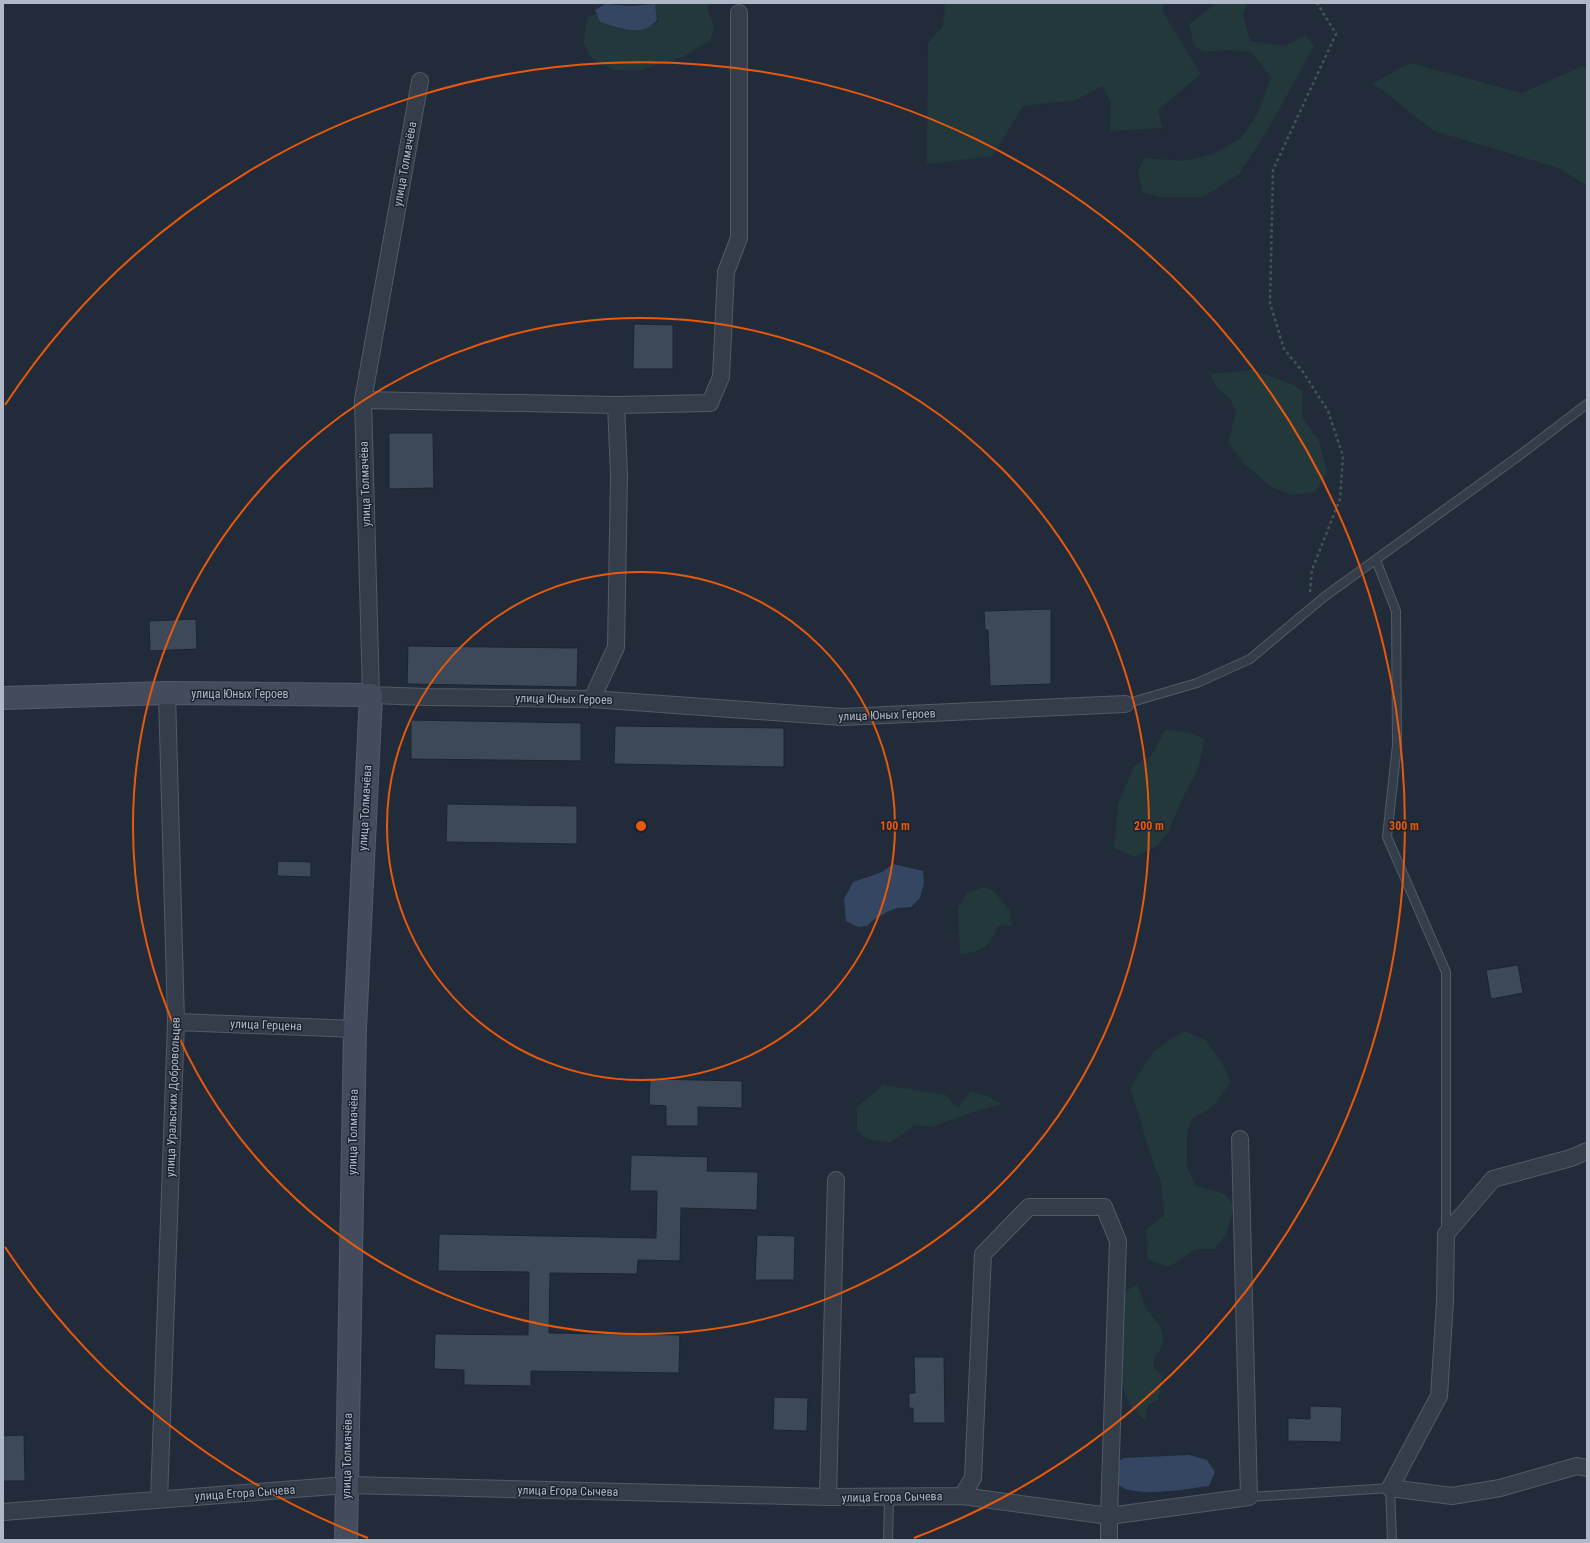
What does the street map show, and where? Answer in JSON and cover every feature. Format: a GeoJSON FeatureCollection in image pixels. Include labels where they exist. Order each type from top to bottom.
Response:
{"type":"FeatureCollection","features":[{"type":"Feature","properties":{"kind":"street"},"geometry":{"type":"LineString","coordinates":[[362,400],[616,406],[710,403],[721,377],[726,272],[739,238],[738,13]]}},
{"type":"Feature","properties":{"kind":"street","name":"улица Толмачёва"},"geometry":{"type":"LineString","coordinates":[[346,1540],[355,1029],[370,695],[362,400],[420,81]]}},
{"type":"Feature","properties":{"kind":"street"},"geometry":{"type":"LineString","coordinates":[[592,699],[616,647],[619,475],[616,406]]}},
{"type":"Feature","properties":{"kind":"street","name":"улица Юных Героев"},"geometry":{"type":"LineString","coordinates":[[3,698],[167,693],[592,699],[842,717],[1125,704]]}},
{"type":"Feature","properties":{"kind":"street","name":"улица Уральских Добровольцев"},"geometry":{"type":"LineString","coordinates":[[159,1500],[176,1022],[167,693]]}},
{"type":"Feature","properties":{"kind":"street","name":"улица Герцена"},"geometry":{"type":"LineString","coordinates":[[176,1022],[355,1029]]}},
{"type":"Feature","properties":{"kind":"street"},"geometry":{"type":"LineString","coordinates":[[1240,1139],[1249,1497]]}},
{"type":"Feature","properties":{"kind":"street"},"geometry":{"type":"LineString","coordinates":[[1587,1151],[1571,1158],[1493,1179],[1446,1234],[1445,1301],[1439,1396],[1390,1488],[1452,1496],[1500,1488],[1577,1466],[1587,1468]]}},
{"type":"Feature","properties":{"kind":"street"},"geometry":{"type":"LineString","coordinates":[[828,1497],[836,1180]]}},
{"type":"Feature","properties":{"kind":"street"},"geometry":{"type":"LineString","coordinates":[[962,1496],[973,1478],[983,1254],[1029,1207],[1104,1207],[1118,1241],[1109,1540]]}},
{"type":"Feature","properties":{"kind":"street","name":"улица Егора Сычева"},"geometry":{"type":"LineString","coordinates":[[3,1512],[347,1486],[828,1497],[962,1496],[1109,1516],[1249,1497]]}},
{"type":"Feature","properties":{"kind":"lane"},"geometry":{"type":"LineString","coordinates":[[1125,704],[1197,683],[1250,659],[1308,611],[1587,404]]}},
{"type":"Feature","properties":{"kind":"lane"},"geometry":{"type":"LineString","coordinates":[[1376,560],[1396,611],[1397,745],[1387,837],[1446,972],[1446,1234]]}},
{"type":"Feature","properties":{"kind":"lane"},"geometry":{"type":"LineString","coordinates":[[1249,1497],[1390,1488],[1392,1540]]}},
{"type":"Feature","properties":{"kind":"lane"},"geometry":{"type":"LineString","coordinates":[[888,1540],[889,1497]]}},
{"type":"Feature","properties":{"kind":"path"},"geometry":{"type":"LineString","coordinates":[[1308,611],[1312,570],[1340,499],[1343,456],[1328,411],[1304,372],[1284,349],[1270,303],[1273,170],[1336,34],[1317,3]]}},
{"type":"Feature","properties":{"kind":"green space"},"geometry":{"type":"Polygon","coordinates":[[[654,3],[709,3],[708,11],[714,27],[710,40],[685,56],[638,71],[614,70],[590,56],[584,43],[587,17],[596,14],[600,22],[621,29],[648,28],[659,21],[654,3]]]}},
{"type":"Feature","properties":{"kind":"green space"},"geometry":{"type":"Polygon","coordinates":[[[945,3],[1164,3],[1162,11],[1201,74],[1158,110],[1162,128],[1110,131],[1111,102],[1102,86],[1076,100],[1023,106],[993,156],[927,164],[928,43],[943,26],[945,3]]]}},
{"type":"Feature","properties":{"kind":"green space"},"geometry":{"type":"Polygon","coordinates":[[[1217,3],[1247,3],[1243,14],[1250,41],[1285,46],[1305,35],[1314,46],[1266,133],[1239,174],[1203,197],[1159,197],[1142,192],[1138,172],[1144,158],[1184,161],[1216,153],[1241,138],[1257,115],[1271,77],[1251,52],[1227,50],[1204,52],[1194,46],[1189,24],[1217,3]]]}},
{"type":"Feature","properties":{"kind":"green space"},"geometry":{"type":"Polygon","coordinates":[[[1410,63],[1522,93],[1582,66],[1587,67],[1587,186],[1559,168],[1434,131],[1373,83],[1410,63]]]}},
{"type":"Feature","properties":{"kind":"green space"},"geometry":{"type":"Polygon","coordinates":[[[1253,370],[1289,383],[1303,391],[1302,417],[1319,441],[1327,473],[1314,492],[1292,495],[1271,487],[1242,462],[1228,442],[1236,413],[1230,399],[1217,388],[1210,374],[1253,370]]]}},
{"type":"Feature","properties":{"kind":"green space"},"geometry":{"type":"Polygon","coordinates":[[[1166,729],[1189,733],[1205,739],[1198,769],[1181,801],[1168,833],[1158,845],[1135,857],[1114,848],[1118,804],[1134,766],[1151,756],[1166,729]]]}},
{"type":"Feature","properties":{"kind":"green space"},"geometry":{"type":"Polygon","coordinates":[[[983,887],[993,890],[1010,911],[1012,925],[998,926],[992,939],[980,950],[960,954],[958,907],[967,893],[983,887]]]}},
{"type":"Feature","properties":{"kind":"green space"},"geometry":{"type":"Polygon","coordinates":[[[1183,1031],[1204,1039],[1221,1061],[1231,1082],[1212,1107],[1192,1119],[1187,1132],[1187,1167],[1196,1186],[1225,1194],[1234,1206],[1226,1235],[1214,1249],[1196,1249],[1169,1267],[1148,1260],[1146,1230],[1164,1215],[1161,1182],[1154,1165],[1130,1088],[1153,1052],[1183,1031]]]}},
{"type":"Feature","properties":{"kind":"green space"},"geometry":{"type":"Polygon","coordinates":[[[883,1085],[946,1095],[958,1108],[970,1091],[987,1096],[1002,1104],[973,1112],[932,1127],[914,1125],[890,1143],[867,1139],[857,1131],[857,1107],[883,1085]]]}},
{"type":"Feature","properties":{"kind":"green space"},"geometry":{"type":"Polygon","coordinates":[[[1137,1284],[1146,1309],[1160,1326],[1164,1340],[1160,1350],[1154,1357],[1154,1368],[1163,1376],[1158,1400],[1148,1405],[1145,1420],[1131,1407],[1122,1387],[1123,1293],[1137,1284]]]}},
{"type":"Feature","properties":{"kind":"water"},"geometry":{"type":"Polygon","coordinates":[[[605,4],[630,6],[655,4],[657,20],[650,27],[641,30],[623,29],[600,22],[595,10],[605,4]]]}},
{"type":"Feature","properties":{"kind":"water"},"geometry":{"type":"Polygon","coordinates":[[[893,864],[923,871],[924,883],[920,898],[911,907],[897,908],[887,912],[872,921],[867,926],[858,927],[846,921],[844,899],[853,882],[882,872],[893,864]]]}},
{"type":"Feature","properties":{"kind":"water"},"geometry":{"type":"Polygon","coordinates":[[[1189,1455],[1207,1460],[1215,1472],[1209,1486],[1145,1492],[1126,1489],[1116,1483],[1118,1461],[1124,1458],[1189,1455]]]}},
{"type":"Feature","properties":{"kind":"building"},"geometry":{"type":"Polygon","coordinates":[[[634,324],[673,325],[673,369],[633,369],[634,324]]]}},
{"type":"Feature","properties":{"kind":"building"},"geometry":{"type":"Polygon","coordinates":[[[389,433],[433,433],[434,488],[389,489],[389,433]]]}},
{"type":"Feature","properties":{"kind":"building"},"geometry":{"type":"Polygon","coordinates":[[[1051,609],[1051,684],[990,686],[988,630],[985,630],[984,611],[1051,609]]]}},
{"type":"Feature","properties":{"kind":"building"},"geometry":{"type":"Polygon","coordinates":[[[196,619],[197,649],[150,651],[149,621],[196,619]]]}},
{"type":"Feature","properties":{"kind":"building"},"geometry":{"type":"Polygon","coordinates":[[[408,646],[578,648],[577,687],[407,684],[408,646]]]}},
{"type":"Feature","properties":{"kind":"building"},"geometry":{"type":"Polygon","coordinates":[[[411,720],[581,723],[581,761],[411,759],[411,720]]]}},
{"type":"Feature","properties":{"kind":"building"},"geometry":{"type":"Polygon","coordinates":[[[615,726],[784,728],[784,767],[614,764],[615,726]]]}},
{"type":"Feature","properties":{"kind":"building"},"geometry":{"type":"Polygon","coordinates":[[[447,804],[577,806],[577,844],[446,842],[447,804]]]}},
{"type":"Feature","properties":{"kind":"building"},"geometry":{"type":"Polygon","coordinates":[[[278,861],[311,862],[311,877],[277,876],[278,861]]]}},
{"type":"Feature","properties":{"kind":"building"},"geometry":{"type":"Polygon","coordinates":[[[1518,965],[1523,993],[1491,999],[1486,970],[1518,965]]]}},
{"type":"Feature","properties":{"kind":"building"},"geometry":{"type":"Polygon","coordinates":[[[650,1079],[742,1081],[742,1108],[698,1107],[698,1126],[666,1126],[666,1106],[649,1105],[650,1079]]]}},
{"type":"Feature","properties":{"kind":"building"},"geometry":{"type":"Polygon","coordinates":[[[631,1155],[708,1157],[707,1171],[758,1172],[757,1210],[681,1208],[680,1261],[638,1260],[637,1274],[550,1273],[549,1333],[680,1335],[679,1373],[531,1371],[531,1386],[464,1385],[464,1370],[434,1369],[435,1334],[528,1335],[529,1272],[438,1271],[439,1234],[656,1238],[657,1191],[630,1191],[631,1155]]]}},
{"type":"Feature","properties":{"kind":"building"},"geometry":{"type":"Polygon","coordinates":[[[757,1235],[795,1236],[794,1280],[755,1280],[757,1235]]]}},
{"type":"Feature","properties":{"kind":"building"},"geometry":{"type":"Polygon","coordinates":[[[914,1357],[944,1357],[945,1423],[913,1423],[913,1408],[909,1408],[909,1393],[915,1393],[914,1357]]]}},
{"type":"Feature","properties":{"kind":"building"},"geometry":{"type":"Polygon","coordinates":[[[774,1397],[808,1398],[807,1431],[773,1430],[774,1397]]]}},
{"type":"Feature","properties":{"kind":"building"},"geometry":{"type":"Polygon","coordinates":[[[1310,1406],[1342,1407],[1341,1442],[1288,1441],[1288,1418],[1310,1419],[1310,1406]]]}},
{"type":"Feature","properties":{"kind":"building"},"geometry":{"type":"Polygon","coordinates":[[[24,1435],[25,1481],[3,1481],[3,1436],[24,1435]]]}}]}
